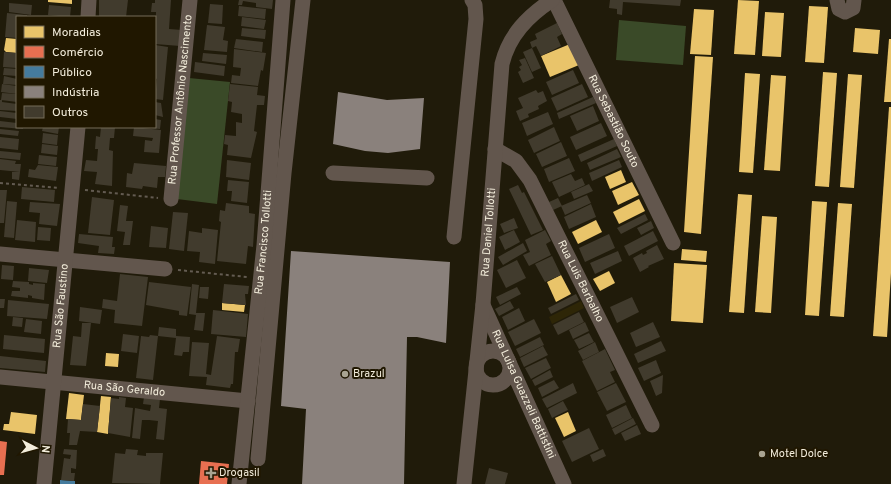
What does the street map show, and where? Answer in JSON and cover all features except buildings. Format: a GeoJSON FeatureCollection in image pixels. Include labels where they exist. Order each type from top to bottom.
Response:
{"type":"FeatureCollection","features":[{"type":"Feature","properties":{"kind":"street"},"geometry":{"type":"LineString","coordinates":[[88,16],[89,0]]}},
{"type":"Feature","properties":{"kind":"street","name":"Rua Professor Antônio Nascimento"},"geometry":{"type":"LineString","coordinates":[[172,199],[190,0]]}},
{"type":"Feature","properties":{"kind":"street","name":"Rua Francisco Tollotti"},"geometry":{"type":"LineString","coordinates":[[239,484],[260,278],[283,0]]}},
{"type":"Feature","properties":{"kind":"street"},"geometry":{"type":"LineString","coordinates":[[258,459],[303,0]]}},
{"type":"Feature","properties":{"kind":"street"},"geometry":{"type":"LineString","coordinates":[[454,237],[476,19],[475,5],[472,0]]}},
{"type":"Feature","properties":{"kind":"street","name":"Rua Daniel Tollotti"},"geometry":{"type":"LineString","coordinates":[[464,484],[482,304],[499,92],[504,56],[512,38],[521,26],[535,12],[553,0]]}},
{"type":"Feature","properties":{"kind":"street","name":"Rua Sebastião Souto"},"geometry":{"type":"LineString","coordinates":[[553,0],[673,243]]}},
{"type":"Feature","properties":{"kind":"street"},"geometry":{"type":"LineString","coordinates":[[836,0],[837,7],[845,12],[853,8],[854,0]]}},
{"type":"Feature","properties":{"kind":"street","name":"Rua São Faustino"},"geometry":{"type":"LineString","coordinates":[[44,484],[55,383],[78,128]]}},
{"type":"Feature","properties":{"kind":"street","name":"Rua Luis Barbalho"},"geometry":{"type":"LineString","coordinates":[[495,148],[516,161],[530,180],[652,425]]}},
{"type":"Feature","properties":{"kind":"street"},"geometry":{"type":"LineString","coordinates":[[333,173],[427,178]]}},
{"type":"Feature","properties":{"kind":"street"},"geometry":{"type":"LineString","coordinates":[[0,254],[165,269]]}},
{"type":"Feature","properties":{"kind":"street","name":"Rua Luisa Guazzeli Battistini"},"geometry":{"type":"LineString","coordinates":[[482,304],[564,484]]}},
{"type":"Feature","properties":{"kind":"street"},"geometry":{"type":"LineString","coordinates":[[489,351],[500,352],[508,360],[509,365],[507,376],[499,383],[488,384],[479,377],[476,367],[480,357],[489,351]]}},
{"type":"Feature","properties":{"kind":"street","name":"Rua São Geraldo"},"geometry":{"type":"LineString","coordinates":[[0,377],[248,401]]}},
{"type":"Feature","properties":{"kind":"path"},"geometry":{"type":"LineString","coordinates":[[165,269],[260,278]]}},
{"type":"Feature","properties":{"kind":"green space"},"geometry":{"type":"Polygon","coordinates":[[[619,20],[686,26],[683,65],[616,60],[619,20]]]}},
{"type":"Feature","properties":{"kind":"green space"},"geometry":{"type":"Polygon","coordinates":[[[189,78],[230,82],[217,204],[177,199],[189,78]]]}},
{"type":"Feature","properties":{"kind":"sand"},"geometry":{"type":"Polygon","coordinates":[[[581,301],[584,308],[552,324],[549,317],[581,301]]]}},
{"type":"Feature","properties":{"kind":"place","name":"Brazul"},"geometry":{"type":"Point","coordinates":[345,374]}},
{"type":"Feature","properties":{"kind":"place","name":"Motel Dolce"},"geometry":{"type":"Point","coordinates":[762,454]}},
{"type":"Feature","properties":{"kind":"place","name":"Drogasil"},"geometry":{"type":"Point","coordinates":[211,473]}}]}
